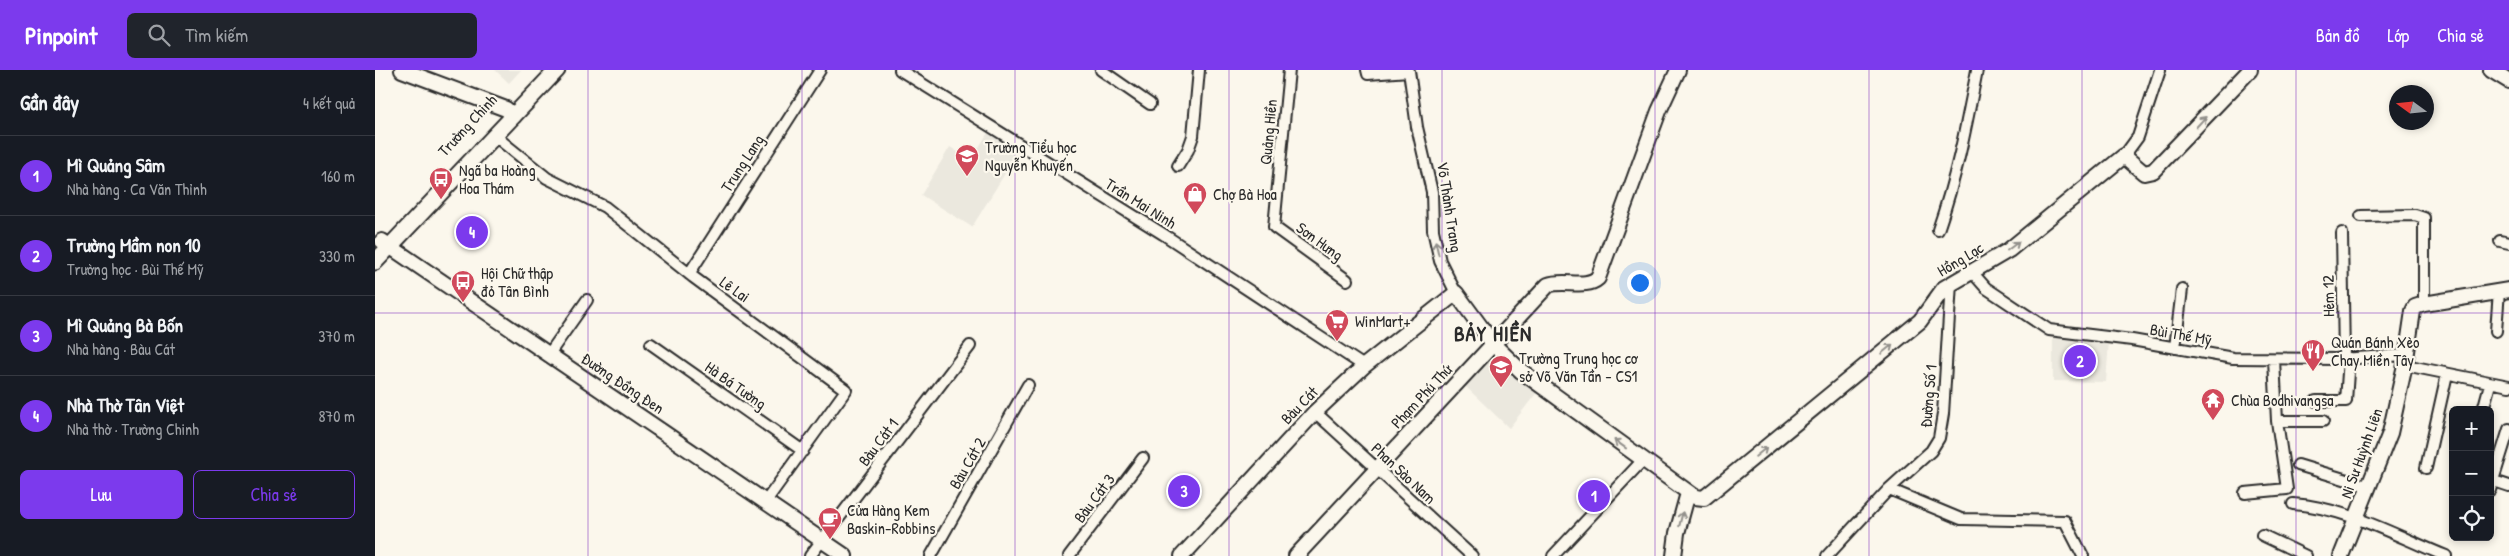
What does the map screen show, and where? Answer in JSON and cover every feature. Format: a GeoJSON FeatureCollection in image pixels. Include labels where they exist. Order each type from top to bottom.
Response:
{"type":"FeatureCollection","features":[{"type":"Feature","properties":{"kind":"main road","name":"Trường Chinh"},"geometry":{"type":"LineString","coordinates":[[382,245],[495,136],[543,70]]}},
{"type":"Feature","properties":{"kind":"main road","name":"Trường Chinh"},"geometry":{"type":"LineString","coordinates":[[375,262],[382,245],[510,113],[557,70]]}},
{"type":"Feature","properties":{"kind":"street"},"geometry":{"type":"LineString","coordinates":[[402,70],[510,113]]}},
{"type":"Feature","properties":{"kind":"street","name":"Trung Lang"},"geometry":{"type":"LineString","coordinates":[[689,274],[820,70]]}},
{"type":"Feature","properties":{"kind":"street","name":"Trần Mai Ninh"},"geometry":{"type":"LineString","coordinates":[[901,70],[1155,229],[1364,366]]}},
{"type":"Feature","properties":{"kind":"street"},"geometry":{"type":"LineString","coordinates":[[1101,70],[1150,104]]}},
{"type":"Feature","properties":{"kind":"street"},"geometry":{"type":"LineString","coordinates":[[1178,166],[1188,150],[1193,136],[1199,70]]}},
{"type":"Feature","properties":{"kind":"street","name":"Quảng Hiền"},"geometry":{"type":"LineString","coordinates":[[1274,227],[1289,70]]}},
{"type":"Feature","properties":{"kind":"street","name":"Võ Thành Trang"},"geometry":{"type":"LineString","coordinates":[[1367,70],[1368,74],[1409,72],[1417,127],[1432,192],[1433,230],[1440,261],[1455,293],[1493,345],[1533,381],[1688,493]]}},
{"type":"Feature","properties":{"kind":"street","name":"Phạm Phú Thứ"},"geometry":{"type":"LineString","coordinates":[[1296,556],[1548,286],[1558,283],[1590,282],[1598,278],[1659,111],[1678,70]]}},
{"type":"Feature","properties":{"kind":"street"},"geometry":{"type":"LineString","coordinates":[[1938,230],[1963,146],[1977,70]]}},
{"type":"Feature","properties":{"kind":"street"},"geometry":{"type":"LineString","coordinates":[[2160,70],[2138,137],[2124,156],[2144,172],[2153,171],[2250,70]]}},
{"type":"Feature","properties":{"kind":"street"},"geometry":{"type":"LineString","coordinates":[[2491,70],[2509,81]]}},
{"type":"Feature","properties":{"kind":"street","name":"Lê Lai"},"geometry":{"type":"LineString","coordinates":[[495,136],[547,178],[605,207],[689,274],[846,390],[766,501]]}},
{"type":"Feature","properties":{"kind":"street","name":"Hồng Lạc"},"geometry":{"type":"LineString","coordinates":[[1688,493],[1698,499],[1705,497],[1922,319],[1941,291],[1951,283],[2009,250],[2124,156]]}},
{"type":"Feature","properties":{"kind":"street"},"geometry":{"type":"LineString","coordinates":[[2361,216],[2415,215],[2424,218],[2424,304],[2504,291],[2496,331]]}},
{"type":"Feature","properties":{"kind":"street","name":"Sơn Hưng"},"geometry":{"type":"LineString","coordinates":[[1274,227],[1347,280]]}},
{"type":"Feature","properties":{"kind":"street","name":"Hẻm 12"},"geometry":{"type":"LineString","coordinates":[[2316,401],[2347,400],[2342,233]]}},
{"type":"Feature","properties":{"kind":"street","name":"Đường Đồng Đen"},"geometry":{"type":"LineString","coordinates":[[382,245],[549,354],[845,556]]}},
{"type":"Feature","properties":{"kind":"street","name":"Bùi Thế Mỹ"},"geometry":{"type":"LineString","coordinates":[[1972,272],[1986,288],[2049,330],[2233,358],[2405,360],[2447,374],[2490,384],[2509,386]]}},
{"type":"Feature","properties":{"kind":"street","name":"Đường Số 1"},"geometry":{"type":"LineString","coordinates":[[1827,556],[1889,489],[1931,451],[1941,434],[1951,283]]}},
{"type":"Feature","properties":{"kind":"street"},"geometry":{"type":"LineString","coordinates":[[2175,348],[2182,289]]}},
{"type":"Feature","properties":{"kind":"street","name":"Bàu Cát"},"geometry":{"type":"LineString","coordinates":[[1183,556],[1315,412],[1364,366],[1455,293]]}},
{"type":"Feature","properties":{"kind":"street"},"geometry":{"type":"LineString","coordinates":[[549,354],[587,300]]}},
{"type":"Feature","properties":{"kind":"street","name":"Ni Sư Huỳnh Liên"},"geometry":{"type":"LineString","coordinates":[[2341,556],[2367,486],[2390,433],[2413,311],[2415,307],[2424,304]]}},
{"type":"Feature","properties":{"kind":"street","name":"Hà Bá Tường"},"geometry":{"type":"LineString","coordinates":[[651,344],[803,451]]}},
{"type":"Feature","properties":{"kind":"street","name":"Bàu Cát 1"},"geometry":{"type":"LineString","coordinates":[[810,556],[970,346]]}},
{"type":"Feature","properties":{"kind":"street"},"geometry":{"type":"LineString","coordinates":[[2245,493],[2287,489],[2277,421],[2274,359]]}},
{"type":"Feature","properties":{"kind":"street"},"geometry":{"type":"LineString","coordinates":[[2426,468],[2447,374]]}},
{"type":"Feature","properties":{"kind":"street"},"geometry":{"type":"LineString","coordinates":[[2484,406],[2490,384]]}},
{"type":"Feature","properties":{"kind":"street","name":"Bàu Cát 2"},"geometry":{"type":"LineString","coordinates":[[931,556],[1028,385]]}},
{"type":"Feature","properties":{"kind":"street","name":"Phan Sào Nam"},"geometry":{"type":"LineString","coordinates":[[1315,412],[1472,556]]}},
{"type":"Feature","properties":{"kind":"street"},"geometry":{"type":"LineString","coordinates":[[2277,421],[2323,421]]}},
{"type":"Feature","properties":{"kind":"street"},"geometry":{"type":"LineString","coordinates":[[2494,478],[2509,429]]}},
{"type":"Feature","properties":{"kind":"street","name":"Bàu Cát 3"},"geometry":{"type":"LineString","coordinates":[[1069,556],[1143,458]]}},
{"type":"Feature","properties":{"kind":"street"},"geometry":{"type":"LineString","coordinates":[[1553,556],[1643,460]]}},
{"type":"Feature","properties":{"kind":"street"},"geometry":{"type":"LineString","coordinates":[[2298,465],[2367,486]]}},
{"type":"Feature","properties":{"kind":"street"},"geometry":{"type":"LineString","coordinates":[[2494,485],[2509,486]]}},
{"type":"Feature","properties":{"kind":"street"},"geometry":{"type":"LineString","coordinates":[[1889,489],[1961,519],[2065,521],[2083,556]]}},
{"type":"Feature","properties":{"kind":"street"},"geometry":{"type":"LineString","coordinates":[[1674,556],[1677,533],[1688,493]]}},
{"type":"Feature","properties":{"kind":"street"},"geometry":{"type":"LineString","coordinates":[[2293,504],[2317,506],[2356,518],[2446,556]]}},
{"type":"Feature","properties":{"kind":"street"},"geometry":{"type":"LineString","coordinates":[[2262,535],[2305,556]]}},
{"type":"Feature","properties":{"kind":"shaded area"},"geometry":{"type":"Polygon","coordinates":[[[495,70],[521,70],[509,83],[495,70]]]}},
{"type":"Feature","properties":{"kind":"shaded area","name":"Trường Tiểu học Nguyễn Khuyến"},"geometry":{"type":"Polygon","coordinates":[[[989,131],[1020,149],[972,227],[921,195],[950,147],[971,160],[989,131]]]}},
{"type":"Feature","properties":{"kind":"shaded area"},"geometry":{"type":"Polygon","coordinates":[[[2053,334],[2109,341],[2106,382],[2053,381],[2053,334]]]}},
{"type":"Feature","properties":{"kind":"shaded area","name":"Trường Trung học cơ sở Võ Văn Tần - CS1"},"geometry":{"type":"Polygon","coordinates":[[[1494,353],[1538,391],[1509,428],[1464,385],[1494,353]]]}},
{"type":"Feature","properties":{"kind":"place","name":"Trường Tiểu học Nguyễn Khuyến"},"geometry":{"type":"Point","coordinates":[967,177]}},
{"type":"Feature","properties":{"kind":"place","name":"Ngã ba Hoàng Hoa Thám"},"geometry":{"type":"Point","coordinates":[441,200]}},
{"type":"Feature","properties":{"kind":"place","name":"Chợ Bà Hoa"},"geometry":{"type":"Point","coordinates":[1195,215]}},
{"type":"Feature","properties":{"kind":"place","name":"Nhà Thờ Tân Việt"},"geometry":{"type":"Point","coordinates":[472,232]}},
{"type":"Feature","properties":{"kind":"place","name":"Hội Chữ thập đỏ Tân Bình"},"geometry":{"type":"Point","coordinates":[463,303]}},
{"type":"Feature","properties":{"kind":"place","name":"WinMart+"},"geometry":{"type":"Point","coordinates":[1337,342]}},
{"type":"Feature","properties":{"kind":"place","name":"Trường Mầm non 10"},"geometry":{"type":"Point","coordinates":[2080,361]}},
{"type":"Feature","properties":{"kind":"place","name":"Quán Bánh Xèo Chay Miền Tây"},"geometry":{"type":"Point","coordinates":[2313,372]}},
{"type":"Feature","properties":{"kind":"place","name":"Trường Trung học cơ sở Võ Văn Tần - CS1"},"geometry":{"type":"Point","coordinates":[1501,388]}},
{"type":"Feature","properties":{"kind":"place","name":"Chùa Bodhivangsa"},"geometry":{"type":"Point","coordinates":[2213,421]}},
{"type":"Feature","properties":{"kind":"place","name":"Mì Quảng Bà Bốn"},"geometry":{"type":"Point","coordinates":[1184,491]}},
{"type":"Feature","properties":{"kind":"place","name":"Mì Quảng Sâm"},"geometry":{"type":"Point","coordinates":[1594,496]}},
{"type":"Feature","properties":{"kind":"place","name":"Cửa Hàng Kem Baskin-Robbins"},"geometry":{"type":"Point","coordinates":[830,540]}},
{"type":"Feature","properties":{"kind":"district","name":"BẢY HIỀN"},"geometry":{"type":"Point","coordinates":[1493,333]}}]}
